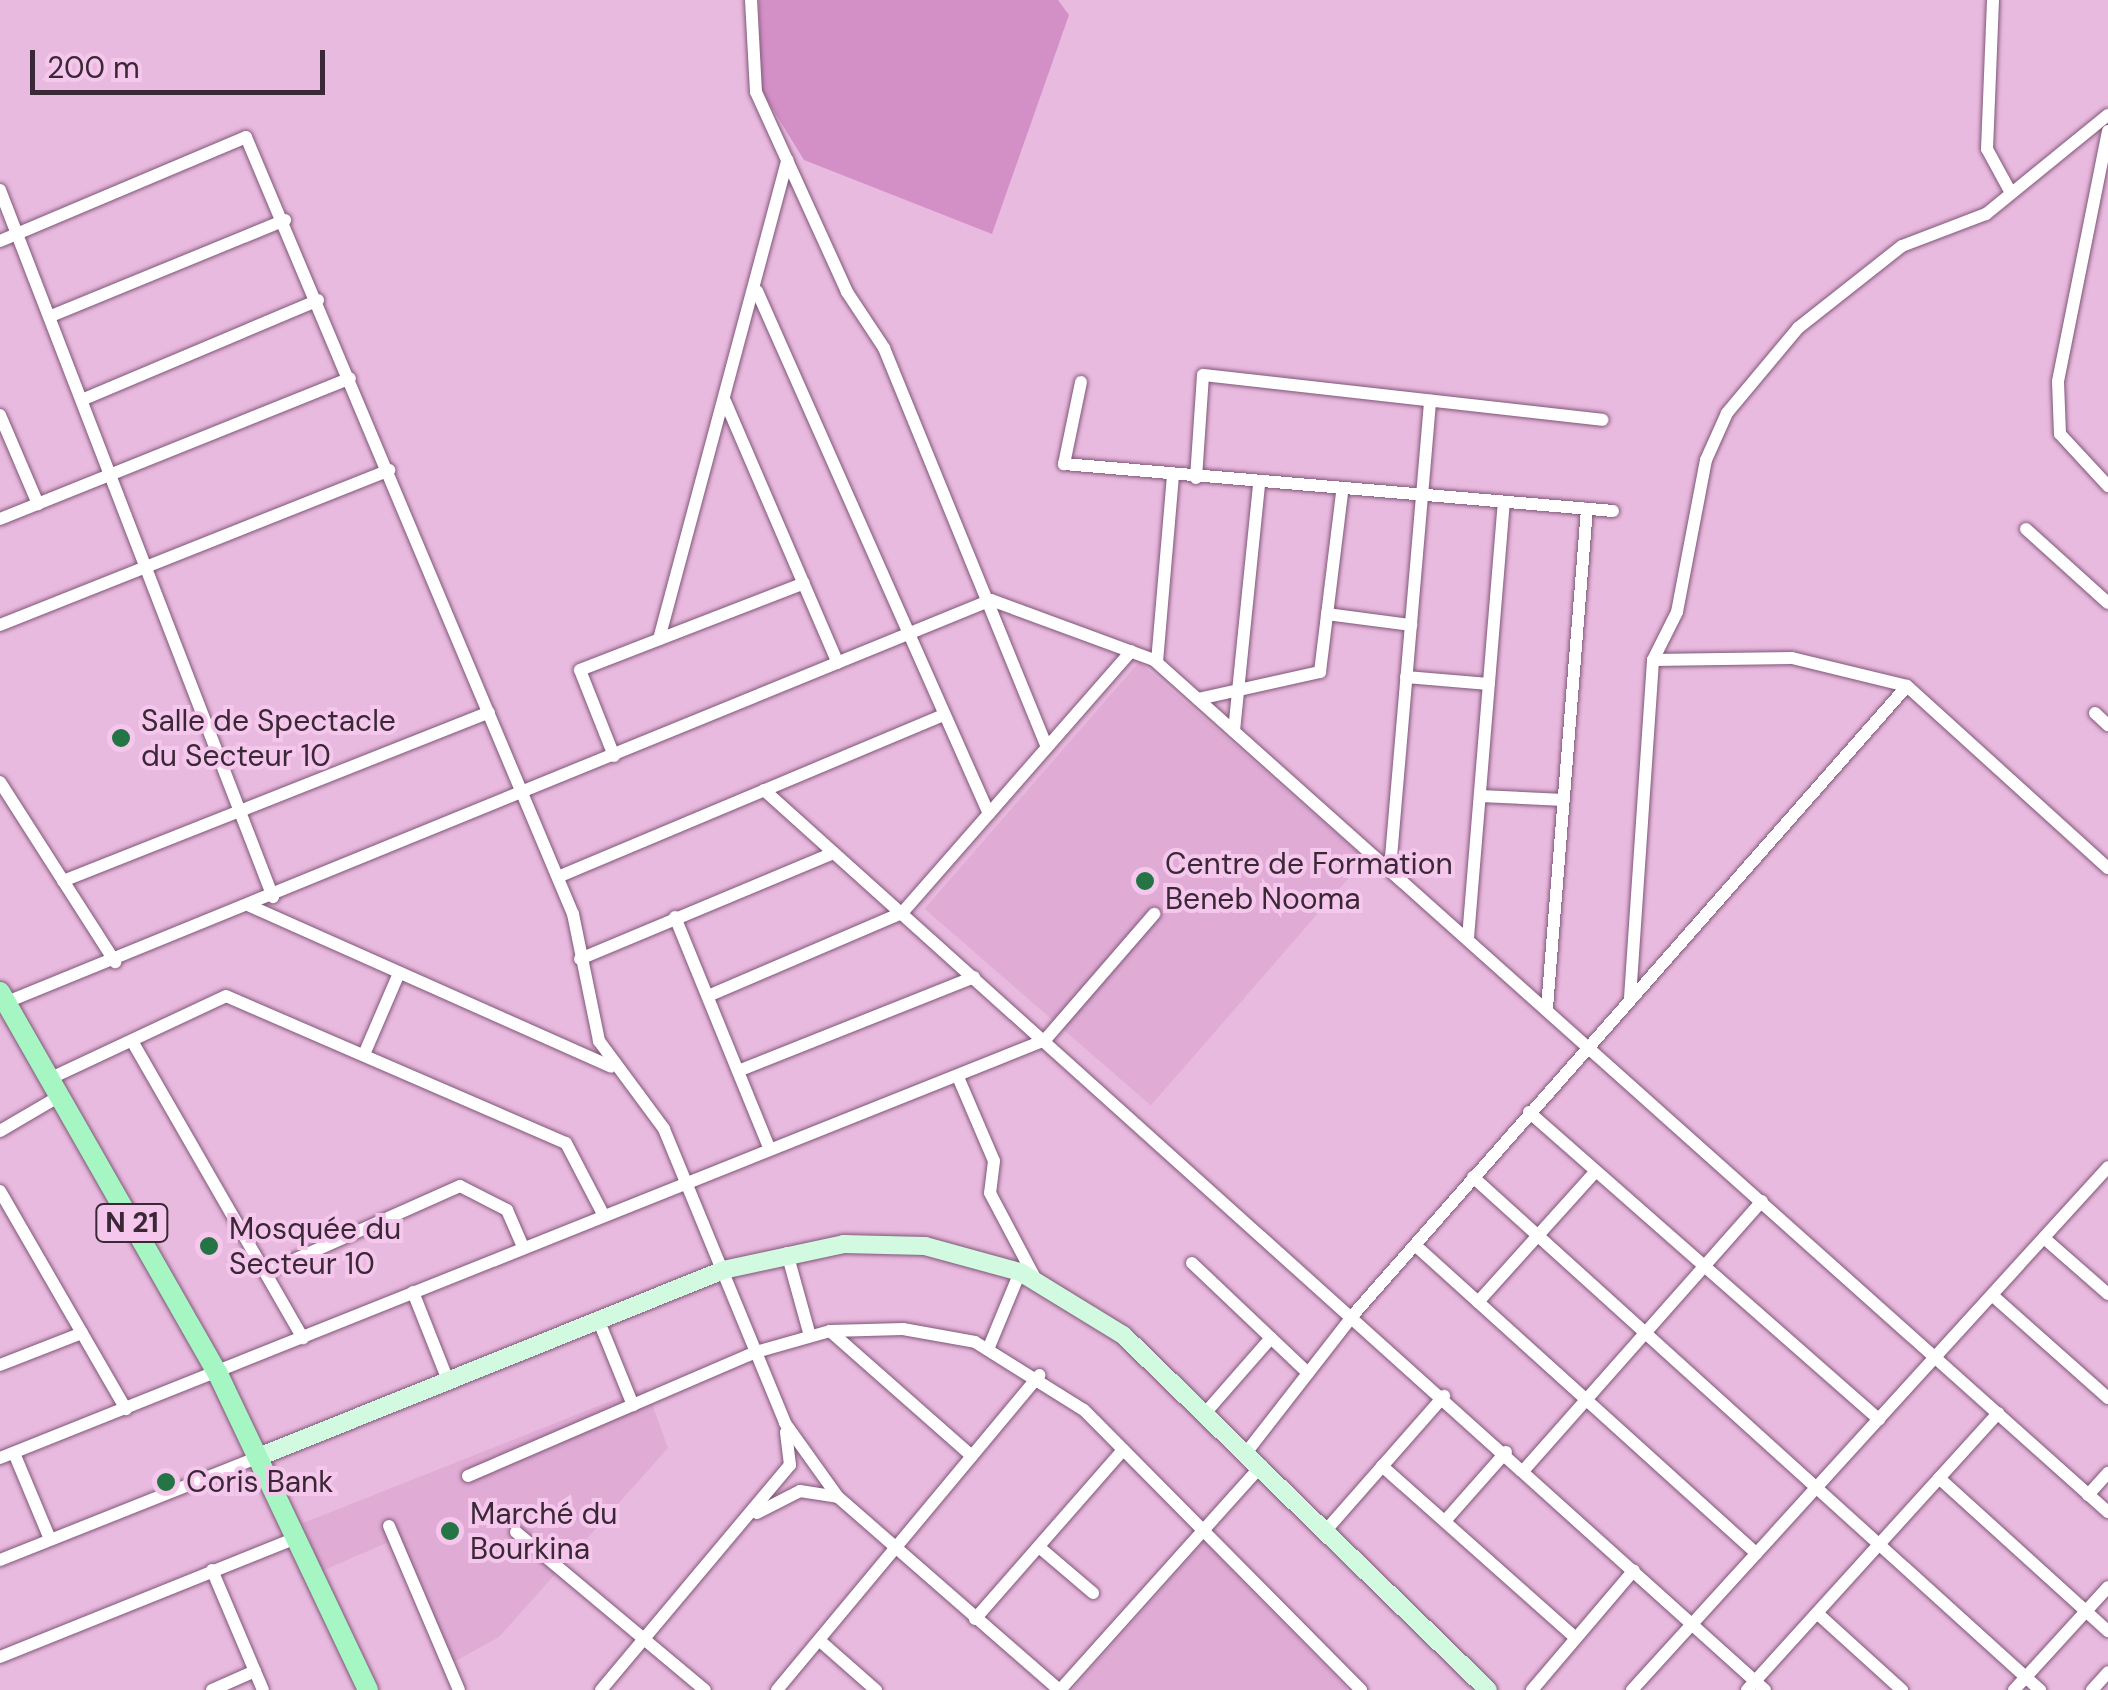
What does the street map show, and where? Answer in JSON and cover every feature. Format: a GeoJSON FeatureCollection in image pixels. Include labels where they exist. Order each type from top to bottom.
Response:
{"type":"FeatureCollection","features":[{"type":"Feature","properties":{"kind":"main road","name":"N 21"},"geometry":{"type":"LineString","coordinates":[[2,1000],[218,1374],[302,1536],[368,1690]]}},
{"type":"Feature","properties":{"kind":"street"},"geometry":{"type":"LineString","coordinates":[[751,0],[756,92],[847,292],[884,348],[992,600],[1047,747]]}},
{"type":"Feature","properties":{"kind":"street"},"geometry":{"type":"LineString","coordinates":[[1992,0],[1986,148],[2011,193]]}},
{"type":"Feature","properties":{"kind":"street"},"geometry":{"type":"LineString","coordinates":[[1630,998],[1653,660],[1677,612],[1706,460],[1749,381],[1798,328],[1902,246],[1986,214],[2108,115]]}},
{"type":"Feature","properties":{"kind":"street"},"geometry":{"type":"LineString","coordinates":[[2108,131],[2058,382],[2060,434],[2108,486]]}},
{"type":"Feature","properties":{"kind":"street"},"geometry":{"type":"LineString","coordinates":[[0,241],[246,137],[285,220],[558,877],[580,959],[586,1004],[611,1067],[664,1129],[785,1424],[838,1497],[894,1550],[1060,1690],[1263,1464]]}},
{"type":"Feature","properties":{"kind":"street"},"geometry":{"type":"LineString","coordinates":[[659,639],[756,291],[787,160]]}},
{"type":"Feature","properties":{"kind":"street"},"geometry":{"type":"LineString","coordinates":[[0,190],[114,473],[273,897]]}},
{"type":"Feature","properties":{"kind":"street"},"geometry":{"type":"LineString","coordinates":[[51,316],[285,220]]}},
{"type":"Feature","properties":{"kind":"street"},"geometry":{"type":"LineString","coordinates":[[756,291],[989,814]]}},
{"type":"Feature","properties":{"kind":"street"},"geometry":{"type":"LineString","coordinates":[[84,399],[318,300]]}},
{"type":"Feature","properties":{"kind":"street"},"geometry":{"type":"LineString","coordinates":[[1196,478],[1203,375],[1602,420]]}},
{"type":"Feature","properties":{"kind":"street"},"geometry":{"type":"LineString","coordinates":[[0,519],[350,378]]}},
{"type":"Feature","properties":{"kind":"street"},"geometry":{"type":"LineString","coordinates":[[1081,382],[1064,464],[1342,492],[1612,511]]}},
{"type":"Feature","properties":{"kind":"street"},"geometry":{"type":"LineString","coordinates":[[726,401],[838,663]]}},
{"type":"Feature","properties":{"kind":"street"},"geometry":{"type":"LineString","coordinates":[[1390,869],[1430,401]]}},
{"type":"Feature","properties":{"kind":"street"},"geometry":{"type":"LineString","coordinates":[[2,422],[38,504]]}},
{"type":"Feature","properties":{"kind":"street"},"geometry":{"type":"LineString","coordinates":[[0,626],[389,470]]}},
{"type":"Feature","properties":{"kind":"street"},"geometry":{"type":"LineString","coordinates":[[1157,662],[1172,476]]}},
{"type":"Feature","properties":{"kind":"street"},"geometry":{"type":"LineString","coordinates":[[1234,731],[1259,484]]}},
{"type":"Feature","properties":{"kind":"street"},"geometry":{"type":"LineString","coordinates":[[1198,699],[1320,672],[1342,492]]}},
{"type":"Feature","properties":{"kind":"street"},"geometry":{"type":"LineString","coordinates":[[1468,938],[1504,504]]}},
{"type":"Feature","properties":{"kind":"street"},"geometry":{"type":"LineString","coordinates":[[1547,1008],[1587,510]]}},
{"type":"Feature","properties":{"kind":"street"},"geometry":{"type":"LineString","coordinates":[[2026,529],[2108,604]]}},
{"type":"Feature","properties":{"kind":"street"},"geometry":{"type":"LineString","coordinates":[[614,756],[580,670],[804,583]]}},
{"type":"Feature","properties":{"kind":"street"},"geometry":{"type":"LineString","coordinates":[[2,1000],[115,962],[992,600],[1157,662],[1939,1354],[2108,1512]]}},
{"type":"Feature","properties":{"kind":"street"},"geometry":{"type":"LineString","coordinates":[[1327,614],[1410,625]]}},
{"type":"Feature","properties":{"kind":"street"},"geometry":{"type":"LineString","coordinates":[[708,996],[902,913],[1131,652]]}},
{"type":"Feature","properties":{"kind":"street"},"geometry":{"type":"LineString","coordinates":[[1653,660],[1792,658],[1907,686],[2107,864]]}},
{"type":"Feature","properties":{"kind":"street"},"geometry":{"type":"LineString","coordinates":[[1406,676],[1489,684]]}},
{"type":"Feature","properties":{"kind":"street"},"geometry":{"type":"LineString","coordinates":[[1249,1450],[1354,1314],[1907,686]]}},
{"type":"Feature","properties":{"kind":"street"},"geometry":{"type":"LineString","coordinates":[[63,881],[489,712]]}},
{"type":"Feature","properties":{"kind":"street"},"geometry":{"type":"LineString","coordinates":[[2095,713],[2108,725]]}},
{"type":"Feature","properties":{"kind":"street"},"geometry":{"type":"LineString","coordinates":[[558,877],[943,715]]}},
{"type":"Feature","properties":{"kind":"street"},"geometry":{"type":"LineString","coordinates":[[0,782],[115,962]]}},
{"type":"Feature","properties":{"kind":"street"},"geometry":{"type":"LineString","coordinates":[[764,790],[1354,1314],[1693,1622],[1756,1687],[1817,1613],[1998,1413]]}},
{"type":"Feature","properties":{"kind":"street"},"geometry":{"type":"LineString","coordinates":[[1480,796],[1564,800]]}},
{"type":"Feature","properties":{"kind":"street"},"geometry":{"type":"LineString","coordinates":[[580,959],[834,852]]}},
{"type":"Feature","properties":{"kind":"street"},"geometry":{"type":"LineString","coordinates":[[250,906],[611,1067]]}},
{"type":"Feature","properties":{"kind":"street"},"geometry":{"type":"LineString","coordinates":[[50,1540],[7,1455],[218,1374],[687,1179],[958,1077],[1045,1040],[1154,914]]}},
{"type":"Feature","properties":{"kind":"street"},"geometry":{"type":"LineString","coordinates":[[675,918],[769,1147]]}},
{"type":"Feature","properties":{"kind":"street"},"geometry":{"type":"LineString","coordinates":[[365,1052],[400,972]]}},
{"type":"Feature","properties":{"kind":"street"},"geometry":{"type":"LineString","coordinates":[[738,1070],[974,977]]}},
{"type":"Feature","properties":{"kind":"street"},"geometry":{"type":"LineString","coordinates":[[0,1132],[54,1088],[132,1041],[226,996],[365,1052],[566,1143],[603,1214]]}},
{"type":"Feature","properties":{"kind":"street"},"geometry":{"type":"LineString","coordinates":[[132,1041],[304,1338]]}},
{"type":"Feature","properties":{"kind":"street"},"geometry":{"type":"LineString","coordinates":[[958,1077],[994,1161],[990,1193],[1028,1276]]}},
{"type":"Feature","properties":{"kind":"street"},"geometry":{"type":"LineString","coordinates":[[1529,1112],[1878,1420]]}},
{"type":"Feature","properties":{"kind":"street"},"geometry":{"type":"LineString","coordinates":[[1632,1690],[2044,1238],[2103,1183],[2108,1166]]}},
{"type":"Feature","properties":{"kind":"street"},"geometry":{"type":"LineString","coordinates":[[1478,1302],[1595,1172]]}},
{"type":"Feature","properties":{"kind":"street"},"geometry":{"type":"LineString","coordinates":[[1473,1177],[2040,1690]]}},
{"type":"Feature","properties":{"kind":"street"},"geometry":{"type":"LineString","coordinates":[[268,1271],[460,1186],[506,1210],[523,1247]]}},
{"type":"Feature","properties":{"kind":"street"},"geometry":{"type":"LineString","coordinates":[[0,1191],[126,1409]]}},
{"type":"Feature","properties":{"kind":"street"},"geometry":{"type":"LineString","coordinates":[[1524,1470],[1762,1201]]}},
{"type":"Feature","properties":{"kind":"street"},"geometry":{"type":"LineString","coordinates":[[2044,1238],[2108,1294]]}},
{"type":"Feature","properties":{"kind":"street"},"geometry":{"type":"LineString","coordinates":[[1414,1245],[1756,1553]]}},
{"type":"Feature","properties":{"kind":"street"},"geometry":{"type":"LineString","coordinates":[[0,1560],[724,1270],[786,1252],[925,1246],[1028,1276],[1123,1334],[1249,1450],[1488,1690]]}},
{"type":"Feature","properties":{"kind":"street"},"geometry":{"type":"LineString","coordinates":[[786,1252],[810,1336]]}},
{"type":"Feature","properties":{"kind":"street"},"geometry":{"type":"LineString","coordinates":[[1192,1263],[1308,1374]]}},
{"type":"Feature","properties":{"kind":"street"},"geometry":{"type":"LineString","coordinates":[[989,1347],[1028,1276]]}},
{"type":"Feature","properties":{"kind":"street"},"geometry":{"type":"LineString","coordinates":[[412,1292],[447,1378]]}},
{"type":"Feature","properties":{"kind":"street"},"geometry":{"type":"LineString","coordinates":[[1992,1295],[2108,1398]]}},
{"type":"Feature","properties":{"kind":"street"},"geometry":{"type":"LineString","coordinates":[[598,1319],[632,1405]]}},
{"type":"Feature","properties":{"kind":"street"},"geometry":{"type":"LineString","coordinates":[[468,1476],[756,1352],[830,1331],[903,1329],[989,1347],[1040,1375],[1124,1450],[1361,1690]]}},
{"type":"Feature","properties":{"kind":"street"},"geometry":{"type":"LineString","coordinates":[[830,1331],[972,1456]]}},
{"type":"Feature","properties":{"kind":"street"},"geometry":{"type":"LineString","coordinates":[[0,1364],[82,1333]]}},
{"type":"Feature","properties":{"kind":"street"},"geometry":{"type":"LineString","coordinates":[[1207,1411],[1271,1338]]}},
{"type":"Feature","properties":{"kind":"street"},"geometry":{"type":"LineString","coordinates":[[777,1690],[1040,1375]]}},
{"type":"Feature","properties":{"kind":"street"},"geometry":{"type":"LineString","coordinates":[[1328,1528],[1444,1396]]}},
{"type":"Feature","properties":{"kind":"street"},"geometry":{"type":"LineString","coordinates":[[601,1690],[790,1465],[785,1424]]}},
{"type":"Feature","properties":{"kind":"street"},"geometry":{"type":"LineString","coordinates":[[975,1619],[1124,1450]]}},
{"type":"Feature","properties":{"kind":"street"},"geometry":{"type":"LineString","coordinates":[[1445,1521],[1506,1452]]}},
{"type":"Feature","properties":{"kind":"street"},"geometry":{"type":"LineString","coordinates":[[1382,1466],[1576,1638]]}},
{"type":"Feature","properties":{"kind":"street"},"geometry":{"type":"LineString","coordinates":[[2088,1495],[2108,1473]]}},
{"type":"Feature","properties":{"kind":"street"},"geometry":{"type":"LineString","coordinates":[[1940,1478],[2108,1631]]}},
{"type":"Feature","properties":{"kind":"street"},"geometry":{"type":"LineString","coordinates":[[750,1517],[800,1491],[838,1497]]}},
{"type":"Feature","properties":{"kind":"street"},"geometry":{"type":"LineString","coordinates":[[389,1526],[459,1690]]}},
{"type":"Feature","properties":{"kind":"street"},"geometry":{"type":"LineString","coordinates":[[516,1532],[706,1690]]}},
{"type":"Feature","properties":{"kind":"street"},"geometry":{"type":"LineString","coordinates":[[0,1657],[302,1536]]}},
{"type":"Feature","properties":{"kind":"street"},"geometry":{"type":"LineString","coordinates":[[1039,1547],[1093,1593]]}},
{"type":"Feature","properties":{"kind":"street"},"geometry":{"type":"LineString","coordinates":[[212,1570],[263,1690]]}},
{"type":"Feature","properties":{"kind":"street"},"geometry":{"type":"LineString","coordinates":[[1532,1690],[1634,1570]]}},
{"type":"Feature","properties":{"kind":"street"},"geometry":{"type":"LineString","coordinates":[[2014,1690],[2108,1587]]}},
{"type":"Feature","properties":{"kind":"street"},"geometry":{"type":"LineString","coordinates":[[1817,1613],[1902,1690]]}},
{"type":"Feature","properties":{"kind":"street"},"geometry":{"type":"LineString","coordinates":[[819,1640],[876,1690]]}},
{"type":"Feature","properties":{"kind":"street"},"geometry":{"type":"LineString","coordinates":[[212,1690],[255,1671]]}},
{"type":"Feature","properties":{"kind":"street"},"geometry":{"type":"LineString","coordinates":[[2092,1690],[2108,1672]]}},
{"type":"Feature","properties":{"kind":"shaded area"},"geometry":{"type":"Polygon","coordinates":[[[759,0],[1058,0],[1069,15],[992,234],[804,160],[761,90],[759,0]]]}},
{"type":"Feature","properties":{"kind":"shaded area","name":"Centre de Formation Beneb Nooma"},"geometry":{"type":"Polygon","coordinates":[[[1139,662],[1365,859],[1151,1106],[924,909],[1139,662]]]}},
{"type":"Feature","properties":{"kind":"shaded area","name":"Marché du Bourkina"},"geometry":{"type":"Polygon","coordinates":[[[646,1387],[668,1448],[499,1637],[452,1663],[398,1538],[322,1571],[303,1523],[646,1387]]]}},
{"type":"Feature","properties":{"kind":"shaded area"},"geometry":{"type":"Polygon","coordinates":[[[1204,1542],[1348,1690],[1072,1690],[1204,1542]]]}},
{"type":"Feature","properties":{"kind":"place","name":"Salle de Spectacle du Secteur 10"},"geometry":{"type":"Point","coordinates":[121,738]}},
{"type":"Feature","properties":{"kind":"place","name":"Centre de Formation Beneb Nooma"},"geometry":{"type":"Point","coordinates":[1145,881]}},
{"type":"Feature","properties":{"kind":"place","name":"Mosquée du Secteur 10"},"geometry":{"type":"Point","coordinates":[209,1246]}},
{"type":"Feature","properties":{"kind":"place","name":"Coris Bank"},"geometry":{"type":"Point","coordinates":[166,1482]}},
{"type":"Feature","properties":{"kind":"place","name":"Marché du Bourkina"},"geometry":{"type":"Point","coordinates":[450,1531]}}]}
